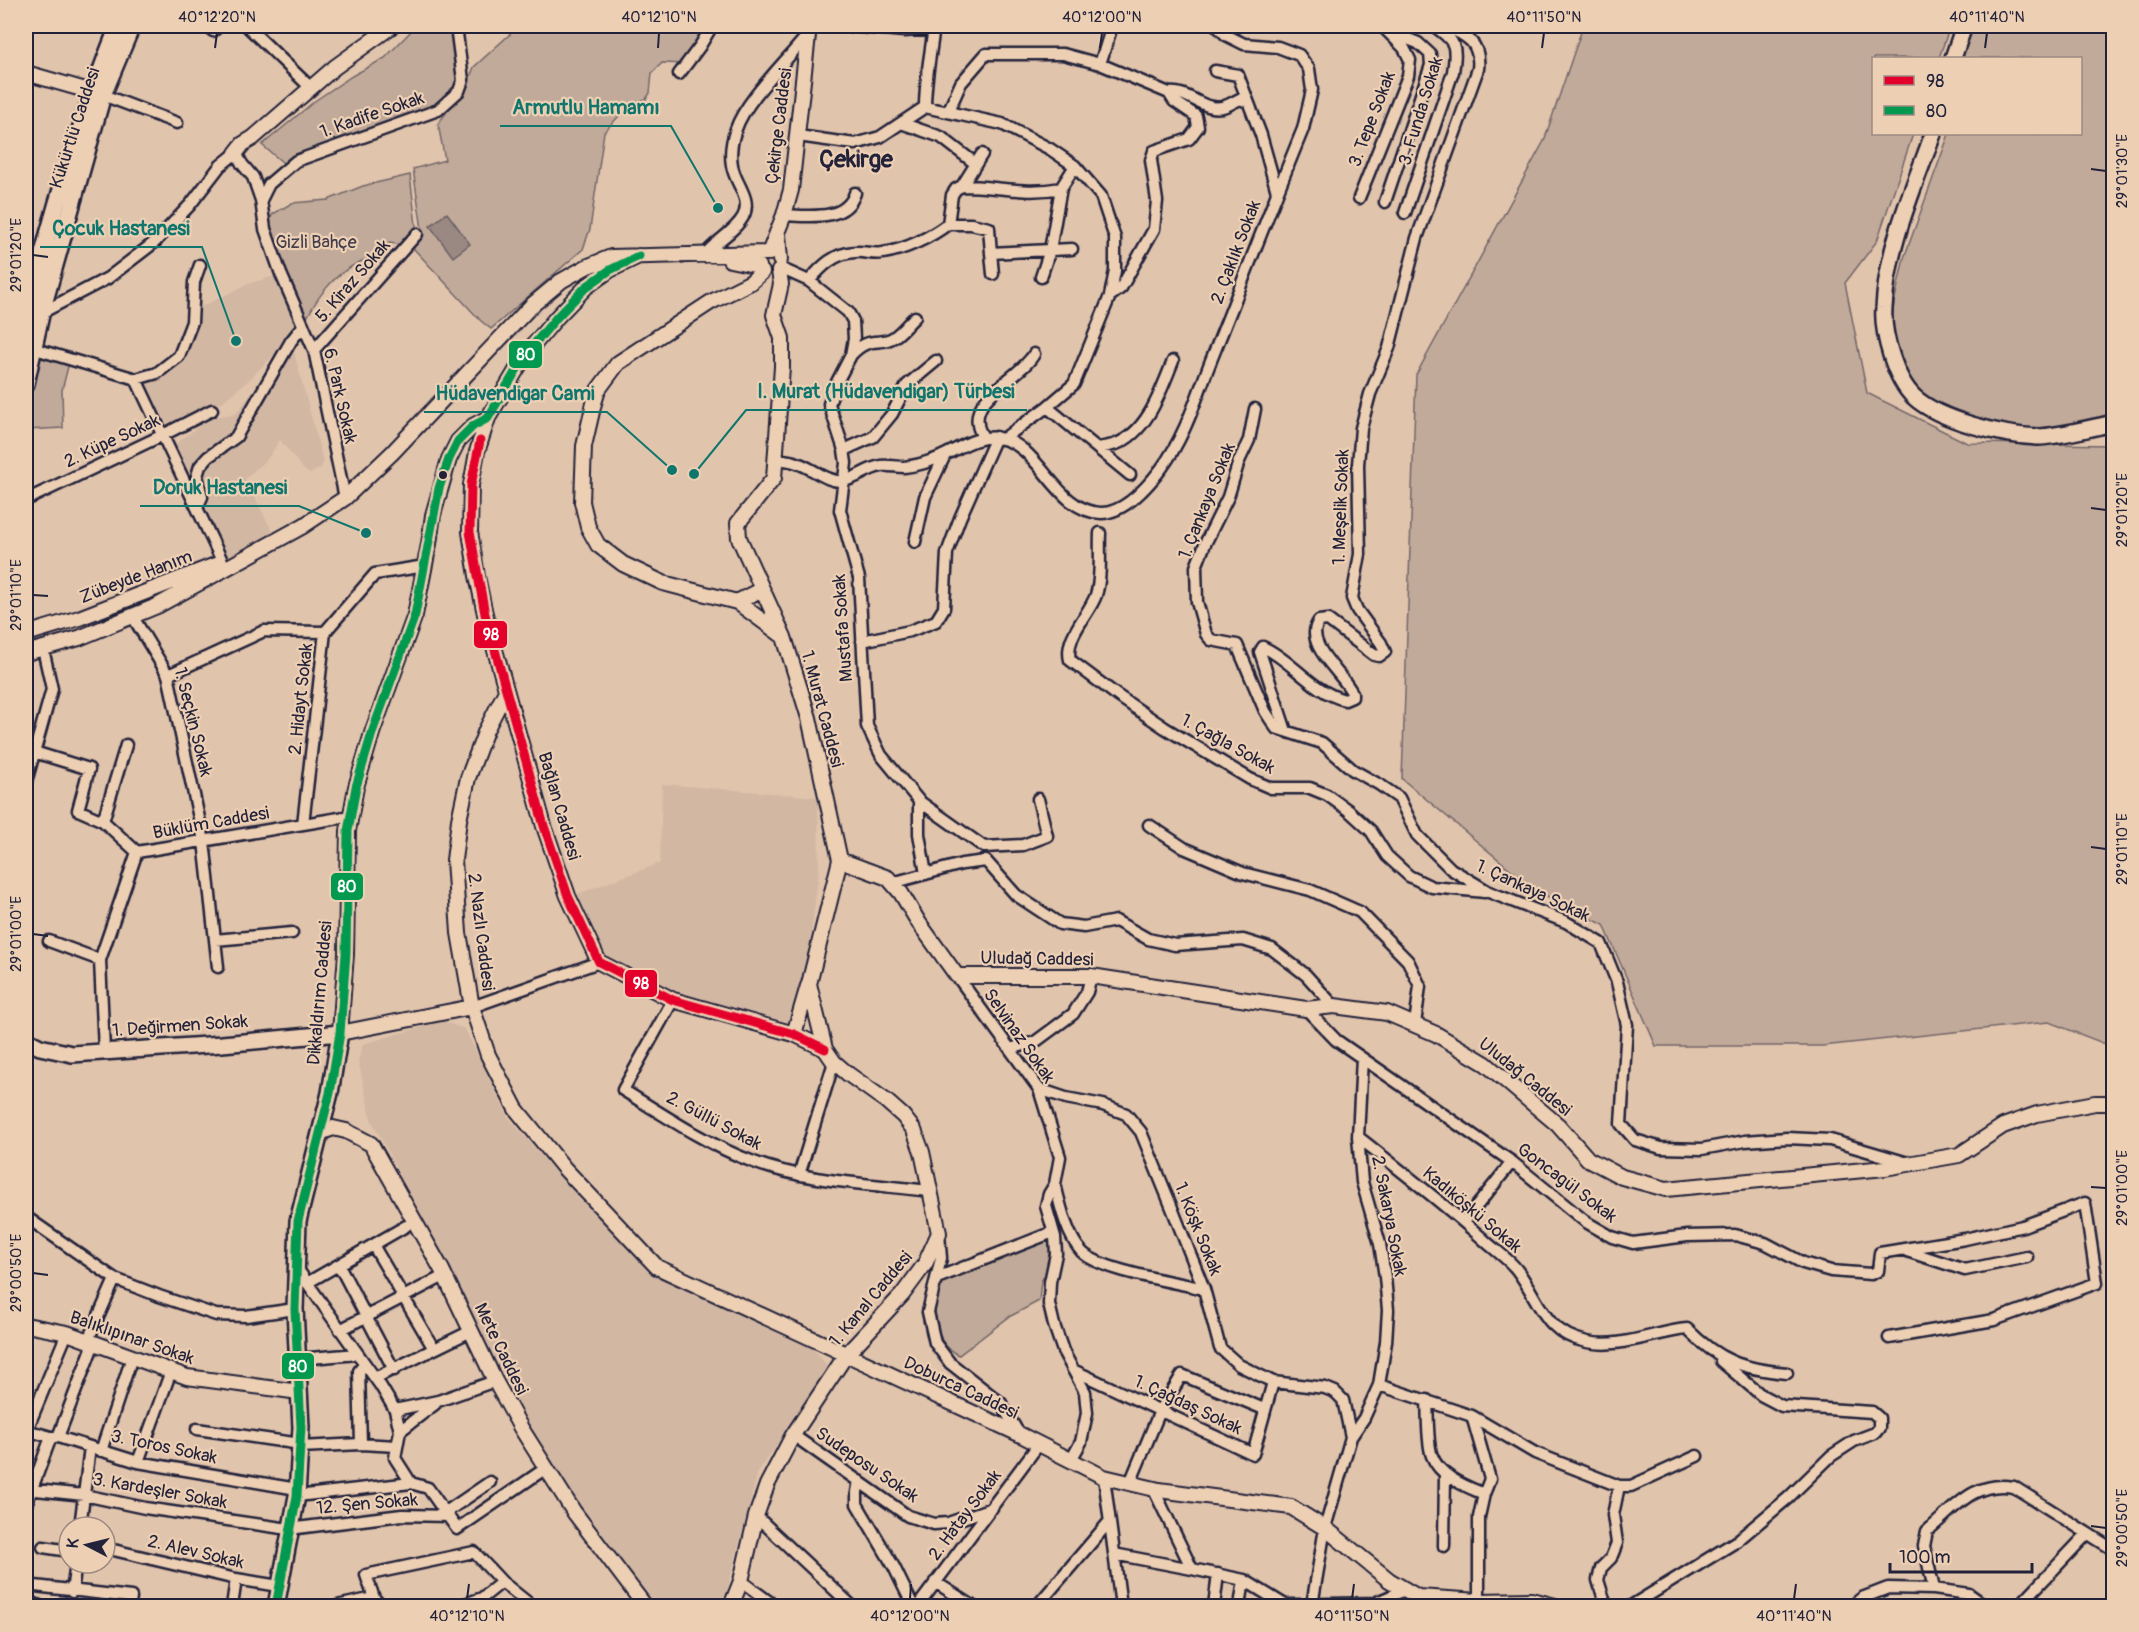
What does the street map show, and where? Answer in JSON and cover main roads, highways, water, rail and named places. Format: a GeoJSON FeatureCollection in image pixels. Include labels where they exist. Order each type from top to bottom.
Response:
{"type":"FeatureCollection","features":[{"type":"Feature","properties":{"kind":"main road","name":"Kükürtlü Caddesi"},"geometry":{"type":"LineString","coordinates":[[26,384],[32,348],[31,316],[36,284],[118,26]]}},
{"type":"Feature","properties":{"kind":"main road","name":"Kükürtlü Caddesi"},"geometry":{"type":"LineString","coordinates":[[97,94],[132,26]]}},
{"type":"Feature","properties":{"kind":"main road"},"geometry":{"type":"LineString","coordinates":[[236,153],[243,144],[254,138],[335,67],[392,26]]}},
{"type":"Feature","properties":{"kind":"main road"},"geometry":{"type":"LineString","coordinates":[[1953,57],[1964,26]]}},
{"type":"Feature","properties":{"kind":"main road","name":"Çekirge Caddesi"},"geometry":{"type":"LineString","coordinates":[[775,261],[778,229],[791,190],[811,28]]}},
{"type":"Feature","properties":{"kind":"main road"},"geometry":{"type":"LineString","coordinates":[[26,73],[97,94]]}},
{"type":"Feature","properties":{"kind":"main road"},"geometry":{"type":"LineString","coordinates":[[1933,135],[1902,219],[1888,270],[1883,310],[1888,346],[1899,374],[1914,396],[1948,418],[2002,433],[2039,437],[2114,423]]}},
{"type":"Feature","properties":{"kind":"main road"},"geometry":{"type":"LineString","coordinates":[[26,653],[79,638],[157,606],[303,526],[345,498],[392,453],[531,306],[561,281],[586,267],[611,257],[639,256],[704,256],[775,261]]}},
{"type":"Feature","properties":{"kind":"main road","name":"Dikkaldırım Caddesi"},"geometry":{"type":"LineString","coordinates":[[276,1606],[297,1492],[300,1445],[295,1309],[298,1221],[330,1093],[340,1033],[346,954],[348,831],[356,787],[373,730],[415,615],[433,515],[449,459],[458,441],[473,426],[488,418],[526,354],[586,287],[610,270],[639,256]]}},
{"type":"Feature","properties":{"kind":"main road"},"geometry":{"type":"LineString","coordinates":[[704,256],[760,269],[769,275],[775,261]]}},
{"type":"Feature","properties":{"kind":"main road"},"geometry":{"type":"LineString","coordinates":[[760,269],[760,258],[775,261]]}},
{"type":"Feature","properties":{"kind":"main road"},"geometry":{"type":"LineString","coordinates":[[775,261],[781,284],[774,315],[782,338],[782,367],[774,478],[738,523],[739,538],[784,637]]}},
{"type":"Feature","properties":{"kind":"main road","name":"1. Murat Caddesi"},"geometry":{"type":"LineString","coordinates":[[760,269],[751,282],[711,302],[618,363],[598,390],[584,446],[582,502],[588,527],[598,545],[623,564],[663,583],[736,602],[784,637],[809,718],[840,860]]}},
{"type":"Feature","properties":{"kind":"main road","name":"Bağlan Caddesi"},"geometry":{"type":"LineString","coordinates":[[488,418],[477,452],[471,485],[471,532],[485,614],[544,826],[568,896],[598,962],[673,1000],[794,1034]]}},
{"type":"Feature","properties":{"kind":"main road","name":"Zübeyde Hanım"},"geometry":{"type":"LineString","coordinates":[[26,634],[80,618],[259,549]]}},
{"type":"Feature","properties":{"kind":"main road"},"geometry":{"type":"LineString","coordinates":[[736,602],[762,589]]}},
{"type":"Feature","properties":{"kind":"main road","name":"2. Nazlı Caddesi"},"geometry":{"type":"LineString","coordinates":[[472,1007],[459,933],[454,860],[459,820],[468,778],[486,730],[506,691]]}},
{"type":"Feature","properties":{"kind":"main road"},"geometry":{"type":"LineString","coordinates":[[825,1049],[794,1034],[840,860]]}},
{"type":"Feature","properties":{"kind":"main road","name":"Uludağ Caddesi"},"geometry":{"type":"LineString","coordinates":[[840,860],[888,878],[957,976],[1091,976],[1306,1009],[1334,1006],[1387,1014],[1436,1034],[1486,1064],[1558,1125],[1588,1159],[1622,1177],[1666,1189],[1885,1168],[1959,1155],[2003,1126],[2037,1114],[2095,1103],[2114,1103]]}},
{"type":"Feature","properties":{"kind":"main road"},"geometry":{"type":"LineString","coordinates":[[808,984],[825,1049]]}},
{"type":"Feature","properties":{"kind":"main road"},"geometry":{"type":"LineString","coordinates":[[340,1033],[472,1007]]}},
{"type":"Feature","properties":{"kind":"main road","name":"Doburca Caddesi"},"geometry":{"type":"LineString","coordinates":[[472,1007],[488,1055],[516,1109],[564,1167],[657,1267],[1019,1434],[1104,1477],[1153,1488],[1291,1507],[1325,1528],[1418,1598],[1450,1603],[1532,1600],[1555,1606]]}},
{"type":"Feature","properties":{"kind":"main road","name":"1. Değirmen Sokak"},"geometry":{"type":"LineString","coordinates":[[26,1040],[40,1047],[72,1054],[340,1033]]}},
{"type":"Feature","properties":{"kind":"main road","name":"1. Kanal Caddesi"},"geometry":{"type":"LineString","coordinates":[[731,1606],[741,1581],[756,1516],[767,1485],[793,1435],[846,1354],[902,1295],[925,1264],[939,1233],[914,1130],[906,1119],[886,1101],[834,1062],[825,1049]]}},
{"type":"Feature","properties":{"kind":"main road","name":"Mete Caddesi"},"geometry":{"type":"LineString","coordinates":[[320,1133],[333,1128],[346,1131],[371,1144],[442,1270],[520,1428],[574,1512],[645,1606]]}},
{"type":"Feature","properties":{"kind":"main road","name":"Balıklıpınar Sokak"},"geometry":{"type":"LineString","coordinates":[[26,1325],[67,1333],[187,1377],[299,1392]]}},
{"type":"Feature","properties":{"kind":"place","name":"Armutlu Hamamı"},"geometry":{"type":"Point","coordinates":[718,208]}},
{"type":"Feature","properties":{"kind":"place","name":"Çocuk Hastanesi"},"geometry":{"type":"Point","coordinates":[236,341]}},
{"type":"Feature","properties":{"kind":"place","name":"Hüdavendigar Cami"},"geometry":{"type":"Point","coordinates":[672,470]}},
{"type":"Feature","properties":{"kind":"place","name":"I. Murat (Hüdavendigar) Türbesi"},"geometry":{"type":"Point","coordinates":[694,474]}},
{"type":"Feature","properties":{"kind":"place","name":"Doruk Hastanesi"},"geometry":{"type":"Point","coordinates":[366,533]}},
{"type":"Feature","properties":{"kind":"district","name":"Çekirge"},"geometry":{"type":"Point","coordinates":[856,159]}},
{"type":"Feature","properties":{"kind":"park label","name":"Gizli Bahçe"},"geometry":{"type":"Point","coordinates":[316,242]}}]}
